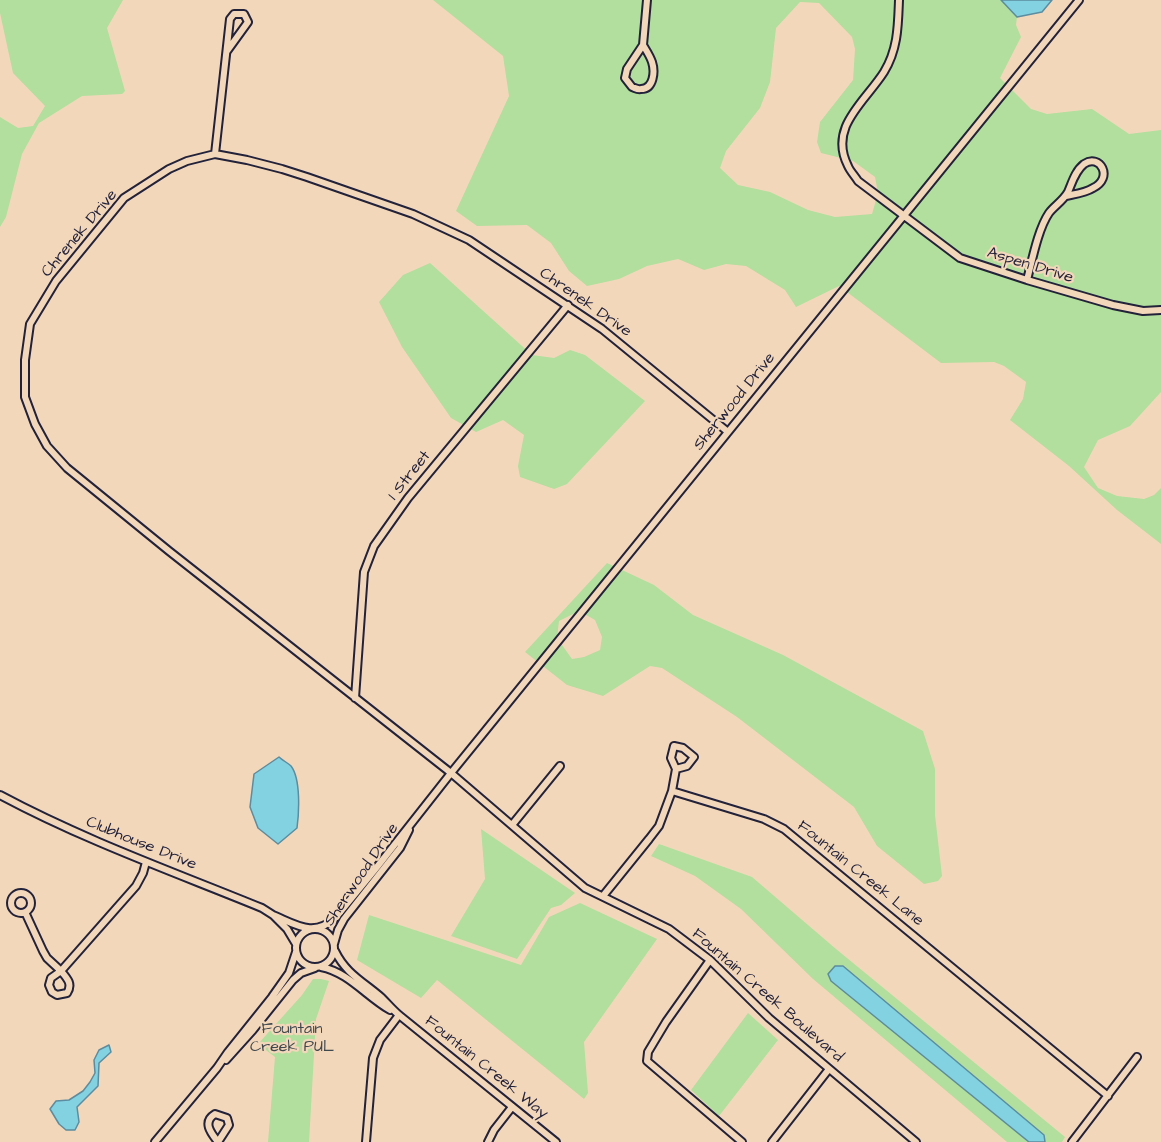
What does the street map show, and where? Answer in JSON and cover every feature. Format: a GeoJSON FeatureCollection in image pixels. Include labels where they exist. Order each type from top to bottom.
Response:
{"type":"FeatureCollection","features":[{"type":"Feature","properties":{"kind":"street"},"geometry":{"type":"LineString","coordinates":[[643,45],[652,62],[654,72],[653,80],[648,87],[642,90],[632,87],[625,78],[627,69],[643,45],[647,0]]}},
{"type":"Feature","properties":{"kind":"street","name":"Aspen Drive"},"geometry":{"type":"LineString","coordinates":[[899,0],[898,35],[891,55],[884,71],[854,111],[841,137],[843,154],[848,167],[858,181],[960,258],[1113,305],[1143,311],[1161,310]]}},
{"type":"Feature","properties":{"kind":"street","name":"Sherwood Drive"},"geometry":{"type":"LineString","coordinates":[[318,929],[336,917],[377,867],[1079,0]]}},
{"type":"Feature","properties":{"kind":"street"},"geometry":{"type":"LineString","coordinates":[[215,154],[230,19],[234,14],[244,14],[248,22],[227,51]]}},
{"type":"Feature","properties":{"kind":"street","name":"Chrenek Drive"},"geometry":{"type":"LineString","coordinates":[[451,773],[169,551],[67,468],[47,446],[35,424],[25,397],[25,360],[30,324],[56,281],[124,198],[169,169],[187,161],[215,154],[247,160],[282,169],[413,214],[469,240],[602,329],[728,432]]}},
{"type":"Feature","properties":{"kind":"street"},"geometry":{"type":"LineString","coordinates":[[1027,280],[1042,228],[1049,213],[1066,196],[1077,172],[1083,165],[1096,162],[1101,166],[1104,175],[1101,182],[1094,188],[1066,196]]}},
{"type":"Feature","properties":{"kind":"street","name":"1 Street"},"geometry":{"type":"LineString","coordinates":[[355,698],[364,572],[374,546],[408,498],[567,305]]}},
{"type":"Feature","properties":{"kind":"street"},"geometry":{"type":"LineString","coordinates":[[512,825],[560,766]]}},
{"type":"Feature","properties":{"kind":"street"},"geometry":{"type":"LineString","coordinates":[[603,896],[659,826],[672,791],[676,769]]}},
{"type":"Feature","properties":{"kind":"street","name":"Fountain Creek Boulevard"},"geometry":{"type":"LineString","coordinates":[[451,773],[585,888],[669,929],[710,960],[769,1018],[916,1142]]}},
{"type":"Feature","properties":{"kind":"street","name":"Fountain Creek Lane"},"geometry":{"type":"LineString","coordinates":[[672,791],[764,819],[784,829],[1108,1096]]}},
{"type":"Feature","properties":{"kind":"street","name":"Clubhouse Drive"},"geometry":{"type":"LineString","coordinates":[[0,795],[73,831],[262,908],[296,926],[318,929]]}},
{"type":"Feature","properties":{"kind":"street","name":"Sherwood Drive"},"geometry":{"type":"LineString","coordinates":[[334,947],[341,924],[400,848],[412,821]]}},
{"type":"Feature","properties":{"kind":"street"},"geometry":{"type":"LineString","coordinates":[[25,912],[47,958],[61,971],[136,886],[146,862]]}},
{"type":"Feature","properties":{"kind":"street","name":"Clubhouse Drive"},"geometry":{"type":"LineString","coordinates":[[273,915],[287,929],[296,948]]}},
{"type":"Feature","properties":{"kind":"street"},"geometry":{"type":"LineString","coordinates":[[155,1142],[217,1068],[289,973],[298,939],[306,931],[318,929],[328,934],[334,947],[330,961],[293,980],[236,1050],[217,1068]]}},
{"type":"Feature","properties":{"kind":"street","name":"Fountain Creek Way"},"geometry":{"type":"LineString","coordinates":[[334,947],[346,969],[399,1015],[556,1142]]}},
{"type":"Feature","properties":{"kind":"street"},"geometry":{"type":"LineString","coordinates":[[296,948],[298,958],[303,963],[308,967],[318,968]]}},
{"type":"Feature","properties":{"kind":"street"},"geometry":{"type":"LineString","coordinates":[[710,960],[666,1022],[648,1052],[647,1061],[742,1142]]}},
{"type":"Feature","properties":{"kind":"street","name":"Fountain Creek Way"},"geometry":{"type":"LineString","coordinates":[[318,968],[334,970],[378,1003],[399,1015]]}},
{"type":"Feature","properties":{"kind":"street"},"geometry":{"type":"LineString","coordinates":[[366,1142],[373,1058],[380,1040],[399,1015]]}},
{"type":"Feature","properties":{"kind":"street"},"geometry":{"type":"LineString","coordinates":[[1072,1142],[1137,1057]]}},
{"type":"Feature","properties":{"kind":"street"},"geometry":{"type":"LineString","coordinates":[[772,1142],[829,1069]]}},
{"type":"Feature","properties":{"kind":"street"},"geometry":{"type":"LineString","coordinates":[[488,1142],[494,1130],[512,1107]]}},
{"type":"Feature","properties":{"kind":"green space"},"geometry":{"type":"Polygon","coordinates":[[[0,0],[123,0],[107,28],[125,91],[122,94],[82,96],[39,123],[22,154],[6,217],[0,227],[0,117],[18,128],[33,126],[45,106],[13,73],[0,13],[0,0]]]}},
{"type":"Feature","properties":{"kind":"green space"},"geometry":{"type":"Polygon","coordinates":[[[433,0],[1001,0],[1017,17],[1016,25],[1021,37],[1000,78],[1031,109],[1047,114],[1092,109],[1129,134],[1161,130],[1161,392],[1130,426],[1098,440],[1084,467],[1098,488],[1117,496],[1144,499],[1154,495],[1161,488],[1161,544],[1117,510],[1069,466],[1010,420],[1023,399],[1026,382],[1004,366],[994,362],[941,363],[839,286],[796,307],[785,290],[746,266],[726,264],[704,270],[678,259],[647,266],[619,279],[587,286],[569,271],[551,243],[527,225],[477,226],[456,211],[509,96],[503,56],[433,0]],[[800,2],[776,28],[770,82],[760,108],[726,151],[720,168],[738,185],[770,192],[808,210],[835,217],[872,214],[878,193],[875,177],[853,161],[821,153],[817,142],[820,122],[853,80],[855,49],[852,37],[819,3],[800,2]]]}},
{"type":"Feature","properties":{"kind":"green space"},"geometry":{"type":"Polygon","coordinates":[[[430,263],[532,355],[554,358],[570,350],[585,355],[645,401],[567,484],[554,489],[520,477],[518,466],[524,435],[503,420],[476,432],[451,418],[402,347],[379,302],[403,275],[430,263]]]}},
{"type":"Feature","properties":{"kind":"green space"},"geometry":{"type":"Polygon","coordinates":[[[607,563],[654,585],[693,615],[783,655],[923,731],[935,769],[935,815],[942,876],[938,881],[924,884],[877,846],[854,807],[737,717],[662,668],[650,666],[603,696],[567,685],[525,652],[607,563]],[[579,611],[559,621],[557,638],[572,659],[600,650],[602,637],[595,620],[579,611]]]}},
{"type":"Feature","properties":{"kind":"green space"},"geometry":{"type":"Polygon","coordinates":[[[481,829],[575,893],[561,905],[551,908],[517,959],[451,936],[485,879],[481,829]]]}},
{"type":"Feature","properties":{"kind":"green space"},"geometry":{"type":"Polygon","coordinates":[[[659,844],[752,877],[1065,1137],[1062,1142],[1007,1142],[813,979],[741,909],[695,876],[651,856],[659,844]]]}},
{"type":"Feature","properties":{"kind":"green space"},"geometry":{"type":"Polygon","coordinates":[[[580,903],[657,939],[584,1042],[588,1093],[584,1099],[437,980],[421,998],[357,960],[369,915],[521,965],[549,917],[580,903]]]}},
{"type":"Feature","properties":{"kind":"green space","name":"Fountain Creek PUL"},"geometry":{"type":"Polygon","coordinates":[[[313,979],[329,981],[316,1019],[309,1142],[268,1142],[275,1057],[258,1044],[302,995],[313,979]]]}},
{"type":"Feature","properties":{"kind":"green space"},"geometry":{"type":"Polygon","coordinates":[[[748,1013],[778,1040],[719,1116],[691,1090],[748,1013]]]}},
{"type":"Feature","properties":{"kind":"water"},"geometry":{"type":"Polygon","coordinates":[[[1001,0],[1052,0],[1042,12],[1017,17],[1001,0]]]}},
{"type":"Feature","properties":{"kind":"water"},"geometry":{"type":"Polygon","coordinates":[[[279,757],[291,766],[294,772],[299,805],[297,828],[278,844],[258,828],[250,807],[254,774],[279,757]]]}},
{"type":"Feature","properties":{"kind":"water"},"geometry":{"type":"Polygon","coordinates":[[[835,966],[843,966],[1044,1135],[1045,1142],[1029,1142],[831,981],[828,974],[835,966]]]}},
{"type":"Feature","properties":{"kind":"water"},"geometry":{"type":"Polygon","coordinates":[[[109,1045],[111,1052],[99,1063],[98,1086],[77,1107],[79,1122],[75,1130],[66,1130],[59,1124],[50,1109],[56,1101],[69,1100],[83,1091],[95,1073],[94,1060],[99,1050],[109,1045]]]}}]}
